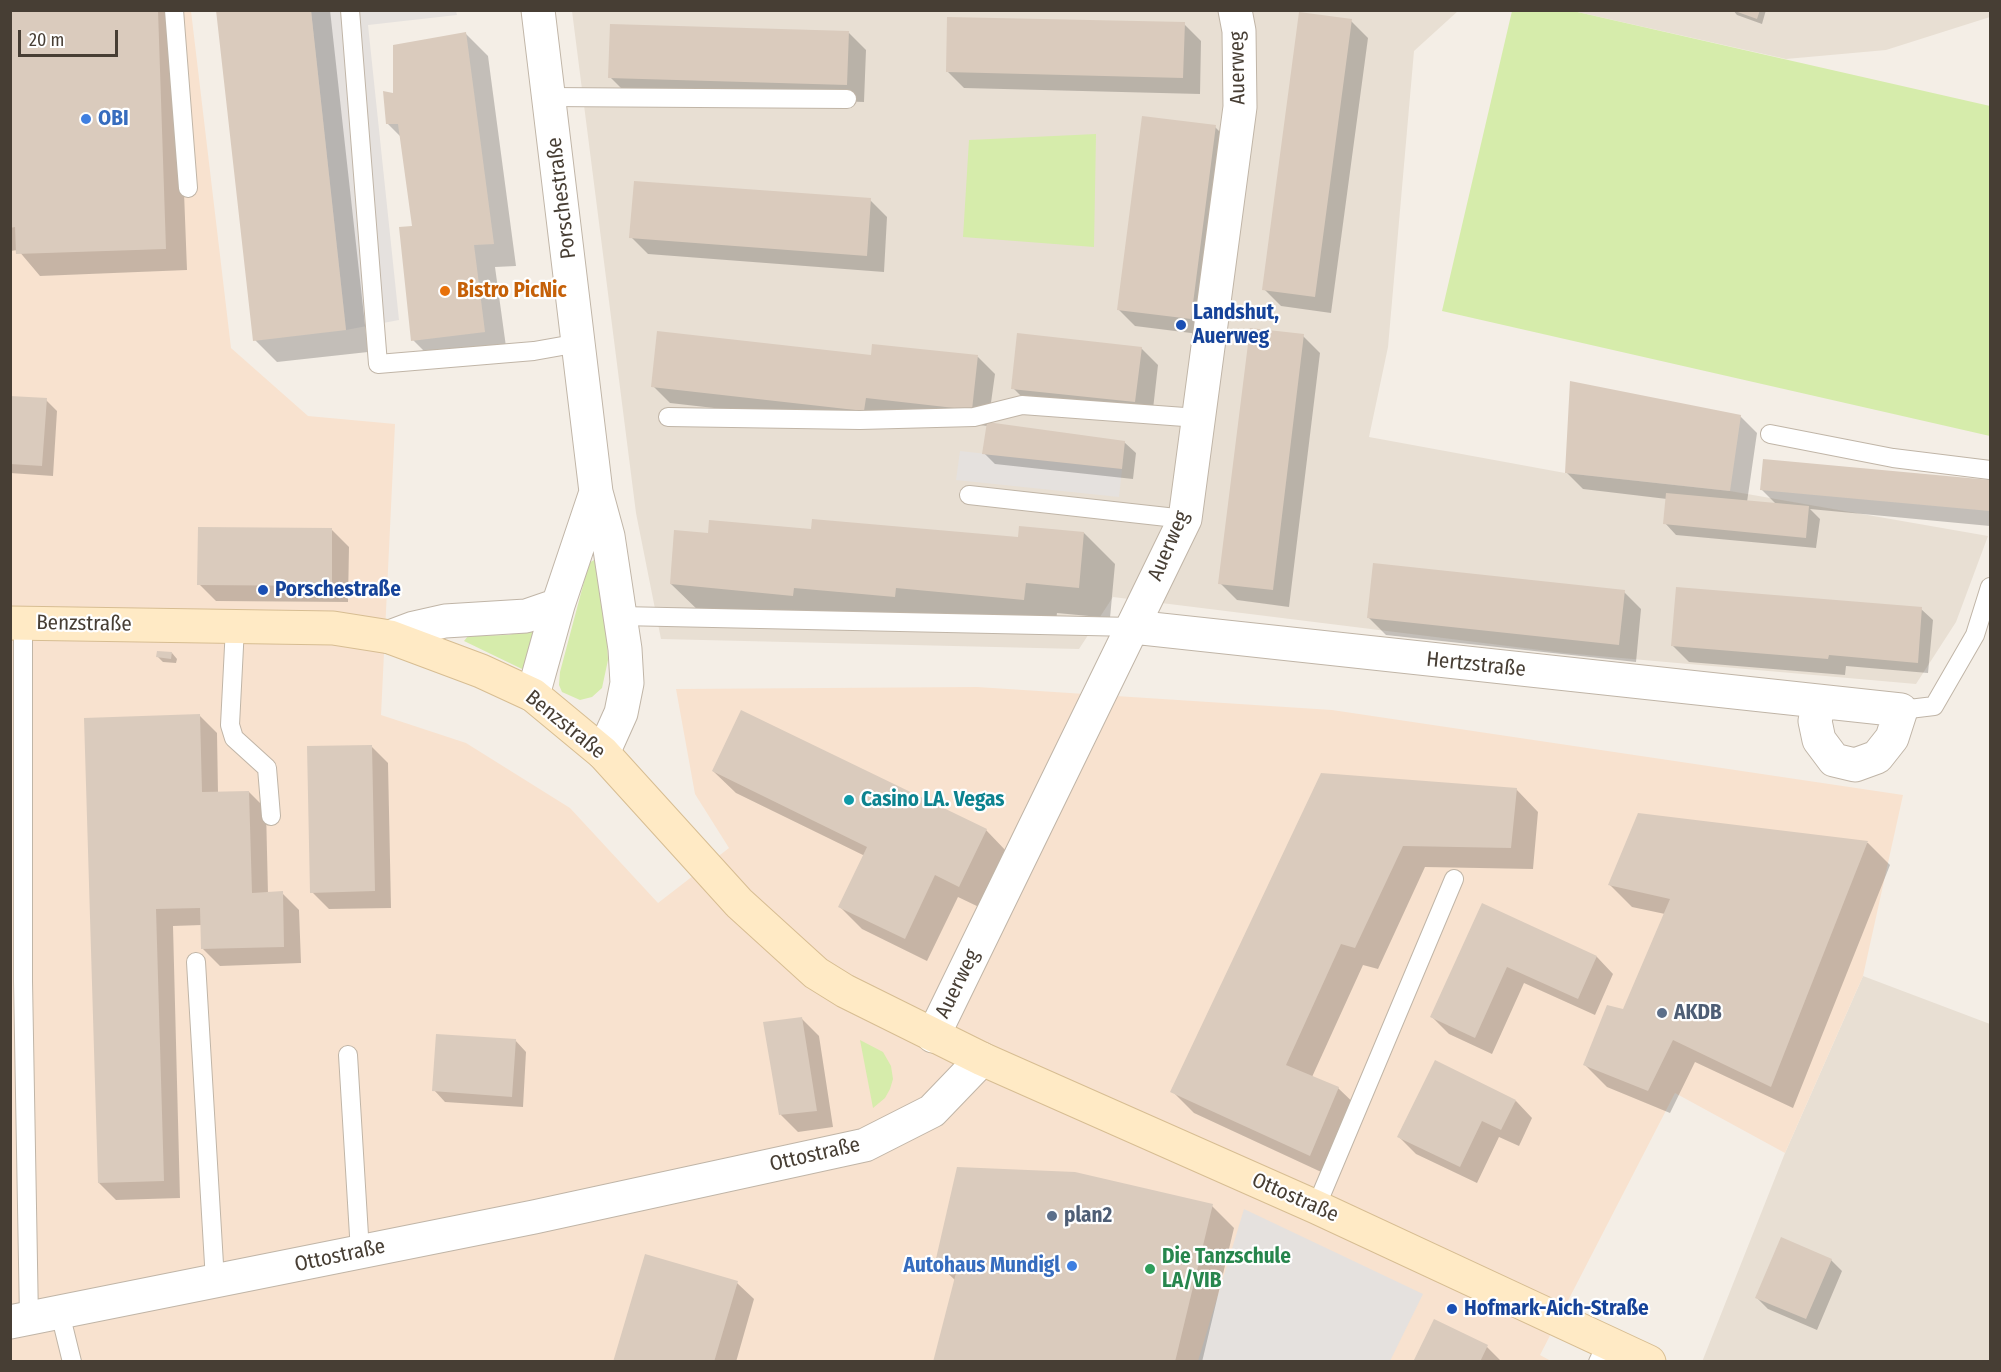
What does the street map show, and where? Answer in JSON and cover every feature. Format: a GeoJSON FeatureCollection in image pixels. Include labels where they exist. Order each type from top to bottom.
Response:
{"type":"FeatureCollection","features":[{"type":"Feature","properties":{"kind":"street","name":"Porschestraße"},"geometry":{"type":"LineString","coordinates":[[538,10],[596,492],[608,536],[627,683],[621,713],[603,753]]}},
{"type":"Feature","properties":{"kind":"street","name":"Auerweg"},"geometry":{"type":"LineString","coordinates":[[933,1036],[1185,519],[1239,107],[1239,31],[1235,10]]}},
{"type":"Feature","properties":{"kind":"street","name":"Porschestraße"},"geometry":{"type":"LineString","coordinates":[[533,695],[558,605],[596,492]]}},
{"type":"Feature","properties":{"kind":"street"},"geometry":{"type":"LineString","coordinates":[[390,637],[414,628],[445,621],[526,616],[558,605]]}},
{"type":"Feature","properties":{"kind":"street","name":"Benzstraße"},"geometry":{"type":"LineString","coordinates":[[17,623],[333,628],[390,637],[481,671],[533,695],[603,753],[739,903],[816,973],[845,991],[982,1059]]}},
{"type":"Feature","properties":{"kind":"street","name":"Hertzstraße"},"geometry":{"type":"LineString","coordinates":[[1133,627],[1901,710]]}},
{"type":"Feature","properties":{"kind":"street"},"geometry":{"type":"LineString","coordinates":[[1819,702],[1815,721],[1819,740],[1834,760],[1855,765],[1877,757],[1892,738],[1901,710]]}},
{"type":"Feature","properties":{"kind":"street","name":"Ottostraße"},"geometry":{"type":"LineString","coordinates":[[33,1318],[360,1252],[865,1145],[932,1111],[982,1059],[1316,1207],[1603,1352],[1649,1362]]}},
{"type":"Feature","properties":{"kind":"lane"},"geometry":{"type":"LineString","coordinates":[[174,10],[188,188]]}},
{"type":"Feature","properties":{"kind":"lane"},"geometry":{"type":"LineString","coordinates":[[350,10],[378,364],[534,351],[579,343]]}},
{"type":"Feature","properties":{"kind":"lane"},"geometry":{"type":"LineString","coordinates":[[549,98],[847,99]]}},
{"type":"Feature","properties":{"kind":"lane"},"geometry":{"type":"LineString","coordinates":[[669,417],[860,420],[974,417],[1022,405],[1198,418]]}},
{"type":"Feature","properties":{"kind":"lane"},"geometry":{"type":"LineString","coordinates":[[1770,434],[1893,458],[1990,470]]}},
{"type":"Feature","properties":{"kind":"lane"},"geometry":{"type":"LineString","coordinates":[[969,495],[1185,519]]}},
{"type":"Feature","properties":{"kind":"lane"},"geometry":{"type":"LineString","coordinates":[[1901,710],[1934,706],[1975,635],[1990,587]]}},
{"type":"Feature","properties":{"kind":"lane"},"geometry":{"type":"LineString","coordinates":[[620,616],[1133,627]]}},
{"type":"Feature","properties":{"kind":"lane"},"geometry":{"type":"LineString","coordinates":[[17,623],[23,981],[33,1318],[72,1362]]}},
{"type":"Feature","properties":{"kind":"lane"},"geometry":{"type":"LineString","coordinates":[[236,627],[230,725],[234,738],[267,768],[271,816]]}},
{"type":"Feature","properties":{"kind":"lane"},"geometry":{"type":"LineString","coordinates":[[1316,1207],[1454,879]]}},
{"type":"Feature","properties":{"kind":"lane"},"geometry":{"type":"LineString","coordinates":[[196,962],[215,1281]]}},
{"type":"Feature","properties":{"kind":"lane"},"geometry":{"type":"LineString","coordinates":[[348,1055],[360,1252]]}},
{"type":"Feature","properties":{"kind":"shaded area"},"geometry":{"type":"Polygon","coordinates":[[[1990,10],[1990,17],[1886,50],[1786,59],[1573,11],[1990,10]]]}},
{"type":"Feature","properties":{"kind":"shaded area"},"geometry":{"type":"Polygon","coordinates":[[[10,11],[191,11],[231,348],[308,416],[395,424],[381,715],[466,743],[570,808],[658,903],[729,848],[695,794],[676,689],[977,687],[1332,710],[1903,795],[1863,976],[1785,1153],[1675,1093],[1540,1355],[1551,1361],[11,1361],[10,11]]]}},
{"type":"Feature","properties":{"kind":"shaded area"},"geometry":{"type":"Polygon","coordinates":[[[311,11],[456,11],[457,15],[368,25],[399,320],[346,330],[311,11]]]}},
{"type":"Feature","properties":{"kind":"shaded area"},"geometry":{"type":"Polygon","coordinates":[[[572,11],[1458,11],[1414,51],[1388,347],[1369,437],[1565,473],[1730,491],[1988,536],[1956,622],[1916,684],[1564,653],[1113,597],[1079,649],[661,639],[636,513],[572,11]]]}},
{"type":"Feature","properties":{"kind":"shaded area"},"geometry":{"type":"Polygon","coordinates":[[[960,451],[1122,469],[1119,497],[956,480],[960,451]]]}},
{"type":"Feature","properties":{"kind":"shaded area"},"geometry":{"type":"Polygon","coordinates":[[[1863,976],[1990,1024],[1990,1361],[1702,1362],[1785,1153],[1863,976]]]}},
{"type":"Feature","properties":{"kind":"shaded area"},"geometry":{"type":"Polygon","coordinates":[[[1244,1209],[1423,1294],[1390,1361],[1198,1361],[1244,1209]]]}},
{"type":"Feature","properties":{"kind":"green space"},"geometry":{"type":"Polygon","coordinates":[[[1512,11],[1573,11],[1990,106],[1990,436],[1442,311],[1512,11]]]}},
{"type":"Feature","properties":{"kind":"green space"},"geometry":{"type":"Polygon","coordinates":[[[1096,134],[1094,247],[963,237],[969,140],[1096,134]]]}},
{"type":"Feature","properties":{"kind":"green space"},"geometry":{"type":"Polygon","coordinates":[[[594,560],[598,564],[605,599],[608,660],[602,688],[592,697],[580,700],[562,692],[559,685],[560,672],[589,563],[594,560]]]}},
{"type":"Feature","properties":{"kind":"green space"},"geometry":{"type":"Polygon","coordinates":[[[535,629],[528,665],[522,669],[464,641],[468,636],[508,635],[535,629]]]}},
{"type":"Feature","properties":{"kind":"green space"},"geometry":{"type":"Polygon","coordinates":[[[860,1040],[883,1052],[891,1066],[893,1079],[890,1089],[885,1098],[873,1108],[860,1040]]]}},
{"type":"Feature","properties":{"kind":"building","name":"OBI"},"geometry":{"type":"Polygon","coordinates":[[[10,10],[158,10],[166,249],[16,254],[15,227],[10,228],[10,10]]]}},
{"type":"Feature","properties":{"kind":"building"},"geometry":{"type":"Polygon","coordinates":[[[216,10],[311,10],[346,330],[253,341],[216,10]]]}},
{"type":"Feature","properties":{"kind":"building"},"geometry":{"type":"Polygon","coordinates":[[[1732,10],[1760,10],[1757,19],[1732,10]]]}},
{"type":"Feature","properties":{"kind":"building"},"geometry":{"type":"Polygon","coordinates":[[[1299,12],[1352,19],[1315,297],[1262,290],[1299,12]]]}},
{"type":"Feature","properties":{"kind":"building"},"geometry":{"type":"Polygon","coordinates":[[[947,17],[1185,22],[1183,78],[946,72],[947,17]]]}},
{"type":"Feature","properties":{"kind":"building"},"geometry":{"type":"Polygon","coordinates":[[[610,24],[849,31],[847,85],[608,78],[610,24]]]}},
{"type":"Feature","properties":{"kind":"building"},"geometry":{"type":"Polygon","coordinates":[[[466,32],[494,244],[474,245],[485,332],[411,341],[399,227],[412,226],[398,124],[386,124],[383,91],[393,93],[393,45],[466,32]]]}},
{"type":"Feature","properties":{"kind":"building"},"geometry":{"type":"Polygon","coordinates":[[[1142,116],[1216,125],[1191,319],[1117,310],[1142,116]]]}},
{"type":"Feature","properties":{"kind":"building"},"geometry":{"type":"Polygon","coordinates":[[[634,181],[871,198],[867,256],[629,238],[634,181]]]}},
{"type":"Feature","properties":{"kind":"building"},"geometry":{"type":"Polygon","coordinates":[[[1250,328],[1304,334],[1273,590],[1218,584],[1250,328]]]}},
{"type":"Feature","properties":{"kind":"building"},"geometry":{"type":"Polygon","coordinates":[[[657,331],[871,355],[872,344],[978,355],[972,410],[866,398],[864,411],[651,387],[657,331]]]}},
{"type":"Feature","properties":{"kind":"building"},"geometry":{"type":"Polygon","coordinates":[[[1017,333],[1142,347],[1135,402],[1011,389],[1017,333]]]}},
{"type":"Feature","properties":{"kind":"building"},"geometry":{"type":"Polygon","coordinates":[[[1570,381],[1741,415],[1730,491],[1565,473],[1570,381]]]}},
{"type":"Feature","properties":{"kind":"building"},"geometry":{"type":"Polygon","coordinates":[[[10,396],[47,398],[42,466],[10,464],[10,396]]]}},
{"type":"Feature","properties":{"kind":"building"},"geometry":{"type":"Polygon","coordinates":[[[987,422],[1125,441],[1122,469],[982,454],[987,422]]]}},
{"type":"Feature","properties":{"kind":"building"},"geometry":{"type":"Polygon","coordinates":[[[1763,459],[1990,480],[1990,511],[1760,490],[1763,459]]]}},
{"type":"Feature","properties":{"kind":"building"},"geometry":{"type":"Polygon","coordinates":[[[1666,493],[1809,506],[1806,538],[1663,524],[1666,493]]]}},
{"type":"Feature","properties":{"kind":"building"},"geometry":{"type":"Polygon","coordinates":[[[812,519],[1018,537],[1019,526],[1084,532],[1079,588],[1026,583],[1024,600],[896,588],[895,597],[794,588],[793,596],[670,584],[674,530],[708,533],[709,520],[811,529],[812,519]]]}},
{"type":"Feature","properties":{"kind":"building"},"geometry":{"type":"Polygon","coordinates":[[[198,527],[332,528],[332,586],[197,585],[198,527]]]}},
{"type":"Feature","properties":{"kind":"building"},"geometry":{"type":"Polygon","coordinates":[[[1373,563],[1625,590],[1619,645],[1367,618],[1373,563]]]}},
{"type":"Feature","properties":{"kind":"building"},"geometry":{"type":"Polygon","coordinates":[[[1676,587],[1922,607],[1918,663],[1829,655],[1828,659],[1671,646],[1676,587]]]}},
{"type":"Feature","properties":{"kind":"building"},"geometry":{"type":"Polygon","coordinates":[[[157,651],[172,652],[171,659],[156,657],[157,651]]]}},
{"type":"Feature","properties":{"kind":"building","name":"Casino LA. Vegas"},"geometry":{"type":"Polygon","coordinates":[[[741,710],[987,829],[959,887],[935,875],[905,939],[838,907],[867,847],[712,771],[741,710]]]}},
{"type":"Feature","properties":{"kind":"building"},"geometry":{"type":"Polygon","coordinates":[[[200,714],[202,792],[249,791],[252,893],[283,891],[284,947],[201,949],[200,908],[156,909],[164,1181],[98,1183],[84,718],[200,714]]]}},
{"type":"Feature","properties":{"kind":"building"},"geometry":{"type":"Polygon","coordinates":[[[372,745],[375,891],[310,893],[307,746],[372,745]]]}},
{"type":"Feature","properties":{"kind":"building"},"geometry":{"type":"Polygon","coordinates":[[[1321,773],[1517,788],[1511,848],[1403,846],[1355,948],[1341,944],[1286,1065],[1339,1087],[1310,1156],[1170,1092],[1321,773]]]}},
{"type":"Feature","properties":{"kind":"building"},"geometry":{"type":"Polygon","coordinates":[[[1638,813],[1868,841],[1771,1087],[1673,1040],[1648,1091],[1583,1065],[1607,1005],[1623,1009],[1670,899],[1608,885],[1638,813]]]}},
{"type":"Feature","properties":{"kind":"building"},"geometry":{"type":"Polygon","coordinates":[[[1482,903],[1597,956],[1578,999],[1507,967],[1475,1038],[1430,1017],[1482,903]]]}},
{"type":"Feature","properties":{"kind":"building"},"geometry":{"type":"Polygon","coordinates":[[[802,1017],[817,1111],[779,1115],[763,1022],[802,1017]]]}},
{"type":"Feature","properties":{"kind":"building"},"geometry":{"type":"Polygon","coordinates":[[[436,1034],[516,1039],[512,1097],[432,1091],[436,1034]]]}},
{"type":"Feature","properties":{"kind":"building"},"geometry":{"type":"Polygon","coordinates":[[[1435,1060],[1516,1100],[1501,1130],[1482,1121],[1460,1167],[1397,1137],[1435,1060]]]}},
{"type":"Feature","properties":{"kind":"building","name":"Autohaus Mundigl"},"geometry":{"type":"Polygon","coordinates":[[[957,1167],[1075,1172],[1213,1204],[1175,1362],[933,1362],[957,1269],[935,1263],[957,1167]]]}},
{"type":"Feature","properties":{"kind":"building"},"geometry":{"type":"Polygon","coordinates":[[[1781,1237],[1832,1259],[1806,1319],[1755,1298],[1781,1237]]]}},
{"type":"Feature","properties":{"kind":"building"},"geometry":{"type":"Polygon","coordinates":[[[645,1254],[738,1281],[714,1362],[613,1362],[645,1254]]]}},
{"type":"Feature","properties":{"kind":"building"},"geometry":{"type":"Polygon","coordinates":[[[1434,1319],[1488,1345],[1480,1362],[1413,1362],[1434,1319]]]}},
{"type":"Feature","properties":{"kind":"place","name":"OBI"},"geometry":{"type":"Point","coordinates":[86,119]}},
{"type":"Feature","properties":{"kind":"place","name":"Bistro PicNic"},"geometry":{"type":"Point","coordinates":[445,291]}},
{"type":"Feature","properties":{"kind":"place","name":"Landshut, Auerweg"},"geometry":{"type":"Point","coordinates":[1181,325]}},
{"type":"Feature","properties":{"kind":"place","name":"Porschestraße"},"geometry":{"type":"Point","coordinates":[263,590]}},
{"type":"Feature","properties":{"kind":"place","name":"Casino LA. Vegas"},"geometry":{"type":"Point","coordinates":[849,800]}},
{"type":"Feature","properties":{"kind":"place","name":"AKDB"},"geometry":{"type":"Point","coordinates":[1662,1013]}},
{"type":"Feature","properties":{"kind":"place","name":"plan2"},"geometry":{"type":"Point","coordinates":[1052,1216]}},
{"type":"Feature","properties":{"kind":"place","name":"Autohaus Mundigl"},"geometry":{"type":"Point","coordinates":[1072,1266]}},
{"type":"Feature","properties":{"kind":"place","name":"Die Tanzschule LA/VIB"},"geometry":{"type":"Point","coordinates":[1150,1269]}},
{"type":"Feature","properties":{"kind":"place","name":"Hofmark-Aich-Straße"},"geometry":{"type":"Point","coordinates":[1452,1309]}}]}
